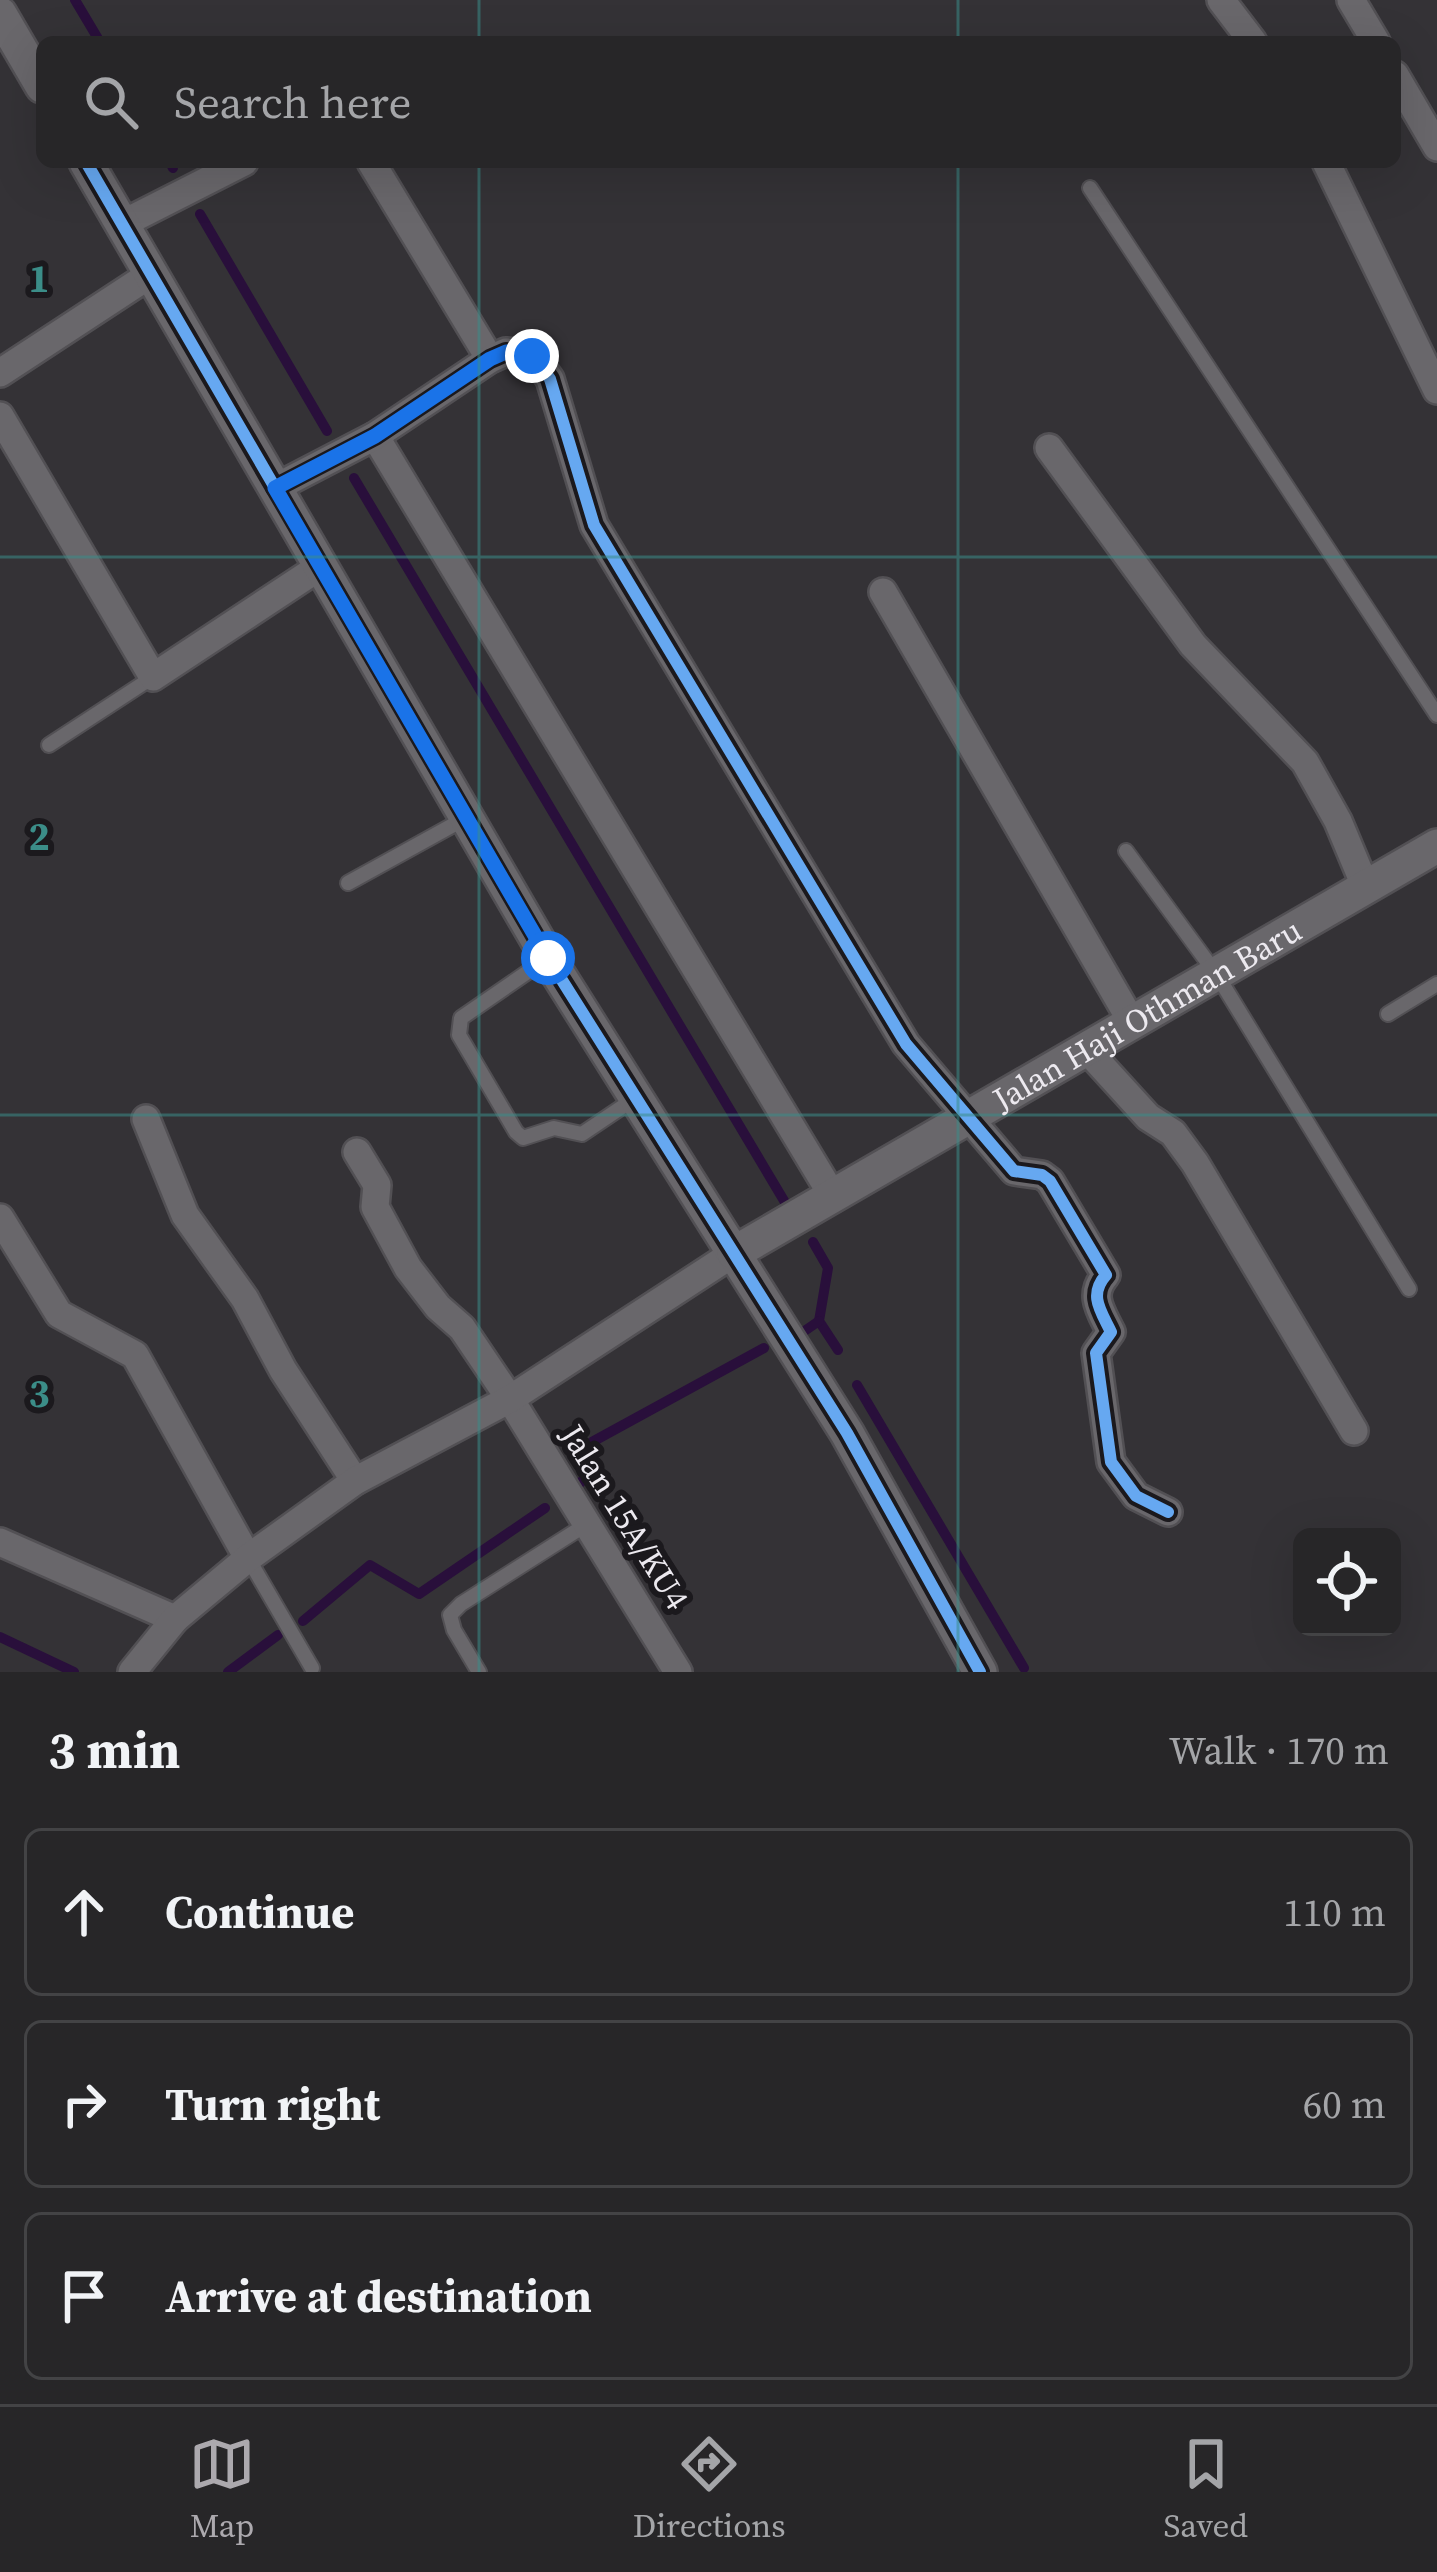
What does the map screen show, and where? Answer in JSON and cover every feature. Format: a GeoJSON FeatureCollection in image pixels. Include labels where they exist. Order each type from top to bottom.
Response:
{"type":"FeatureCollection","features":[{"type":"Feature","properties":{"kind":"street"},"geometry":{"type":"LineString","coordinates":[[1221,0],[1248,36]]}},
{"type":"Feature","properties":{"kind":"street"},"geometry":{"type":"LineString","coordinates":[[1351,0],[1372,36]]}},
{"type":"Feature","properties":{"kind":"street"},"geometry":{"type":"LineString","coordinates":[[0,14],[36,76]]}},
{"type":"Feature","properties":{"kind":"street"},"geometry":{"type":"LineString","coordinates":[[1401,85],[1437,147]]}},
{"type":"Feature","properties":{"kind":"street"},"geometry":{"type":"LineString","coordinates":[[89,168],[548,958],[847,1433],[980,1672]]}},
{"type":"Feature","properties":{"kind":"street"},"geometry":{"type":"LineString","coordinates":[[122,224],[232,168]]}},
{"type":"Feature","properties":{"kind":"street"},"geometry":{"type":"LineString","coordinates":[[375,168],[490,359]]}},
{"type":"Feature","properties":{"kind":"street"},"geometry":{"type":"LineString","coordinates":[[1329,168],[1437,391]]}},
{"type":"Feature","properties":{"kind":"street"},"geometry":{"type":"LineString","coordinates":[[0,373],[151,274]]}},
{"type":"Feature","properties":{"kind":"street"},"geometry":{"type":"LineString","coordinates":[[275,488],[375,436],[490,359],[520,351],[532,356],[550,379],[594,525],[906,1044],[1014,1172],[1050,1180],[1106,1275],[1095,1297],[1111,1332],[1096,1353],[1111,1462],[1136,1496],[1168,1512]]}},
{"type":"Feature","properties":{"kind":"street"},"geometry":{"type":"LineString","coordinates":[[0,416],[154,676],[321,566]]}},
{"type":"Feature","properties":{"kind":"street"},"geometry":{"type":"LineString","coordinates":[[375,436],[834,1198]]}},
{"type":"Feature","properties":{"kind":"street"},"geometry":{"type":"LineString","coordinates":[[1049,448],[1192,644],[1305,762],[1338,821],[1366,888]]}},
{"type":"Feature","properties":{"kind":"street"},"geometry":{"type":"LineString","coordinates":[[883,592],[1133,1024]]}},
{"type":"Feature","properties":{"kind":"street","name":"Jalan Haji Othman Baru"},"geometry":{"type":"LineString","coordinates":[[734,1253],[1437,846]]}},
{"type":"Feature","properties":{"kind":"street"},"geometry":{"type":"LineString","coordinates":[[1088,1050],[1148,1117],[1173,1133],[1195,1163],[1354,1432]]}},
{"type":"Feature","properties":{"kind":"street"},"geometry":{"type":"LineString","coordinates":[[146,1119],[185,1215],[245,1299],[283,1370],[355,1481]]}},
{"type":"Feature","properties":{"kind":"street","name":"Jalan 15A/KU4"},"geometry":{"type":"LineString","coordinates":[[357,1152],[377,1185],[375,1208],[408,1268],[438,1307],[462,1328],[678,1672]]}},
{"type":"Feature","properties":{"kind":"street"},"geometry":{"type":"LineString","coordinates":[[0,1218],[59,1314],[135,1355],[248,1558]]}},
{"type":"Feature","properties":{"kind":"street"},"geometry":{"type":"LineString","coordinates":[[139,1662],[175,1619],[248,1558],[355,1481],[510,1400],[734,1253]]}},
{"type":"Feature","properties":{"kind":"street"},"geometry":{"type":"LineString","coordinates":[[0,1542],[175,1619]]}},
{"type":"Feature","properties":{"kind":"lane"},"geometry":{"type":"LineString","coordinates":[[1090,188],[1437,715]]}},
{"type":"Feature","properties":{"kind":"lane"},"geometry":{"type":"LineString","coordinates":[[49,746],[154,676]]}},
{"type":"Feature","properties":{"kind":"lane"},"geometry":{"type":"LineString","coordinates":[[348,883],[467,817]]}},
{"type":"Feature","properties":{"kind":"lane"},"geometry":{"type":"LineString","coordinates":[[1126,851],[1217,975],[1409,1289]]}},
{"type":"Feature","properties":{"kind":"lane"},"geometry":{"type":"LineString","coordinates":[[548,958],[461,1018],[459,1035],[515,1132],[524,1138],[554,1128],[582,1134],[634,1099]]}},
{"type":"Feature","properties":{"kind":"lane"},"geometry":{"type":"LineString","coordinates":[[1388,1014],[1437,984]]}},
{"type":"Feature","properties":{"kind":"lane"},"geometry":{"type":"LineString","coordinates":[[479,1672],[450,1616],[461,1604],[586,1524]]}},
{"type":"Feature","properties":{"kind":"lane"},"geometry":{"type":"LineString","coordinates":[[248,1558],[312,1669]]}},
{"type":"Feature","properties":{"kind":"waterway"},"geometry":{"type":"LineString","coordinates":[[75,0],[96,36]]}},
{"type":"Feature","properties":{"kind":"waterway"},"geometry":{"type":"LineString","coordinates":[[200,214],[327,431]]}},
{"type":"Feature","properties":{"kind":"waterway"},"geometry":{"type":"LineString","coordinates":[[354,478],[786,1204]]}},
{"type":"Feature","properties":{"kind":"waterway"},"geometry":{"type":"LineString","coordinates":[[813,1242],[828,1268],[819,1321],[838,1350]]}},
{"type":"Feature","properties":{"kind":"waterway"},"geometry":{"type":"LineString","coordinates":[[803,1332],[819,1321]]}},
{"type":"Feature","properties":{"kind":"waterway"},"geometry":{"type":"LineString","coordinates":[[579,1484],[585,1478],[592,1442],[764,1348]]}},
{"type":"Feature","properties":{"kind":"waterway"},"geometry":{"type":"LineString","coordinates":[[857,1385],[1024,1668]]}},
{"type":"Feature","properties":{"kind":"waterway"},"geometry":{"type":"LineString","coordinates":[[303,1621],[370,1565],[419,1594],[545,1508]]}},
{"type":"Feature","properties":{"kind":"waterway"},"geometry":{"type":"LineString","coordinates":[[228,1672],[278,1635]]}},
{"type":"Feature","properties":{"kind":"waterway"},"geometry":{"type":"LineString","coordinates":[[0,1637],[74,1672]]}},
{"type":"Feature","properties":{"kind":"cycle path"},"geometry":{"type":"LineString","coordinates":[[89,168],[548,958],[847,1433],[980,1672]]}},
{"type":"Feature","properties":{"kind":"cycle path"},"geometry":{"type":"LineString","coordinates":[[275,488],[375,436],[490,359],[506,352],[533,355],[550,379],[594,525],[906,1044],[1014,1171],[1042,1175],[1050,1181],[1106,1275],[1097,1296],[1111,1332],[1096,1353],[1111,1462],[1136,1496],[1168,1512]]}},
{"type":"Feature","properties":{"kind":"route"},"geometry":{"type":"LineString","coordinates":[[532,356],[506,352],[490,359],[375,436],[275,488],[548,958]]}}]}
